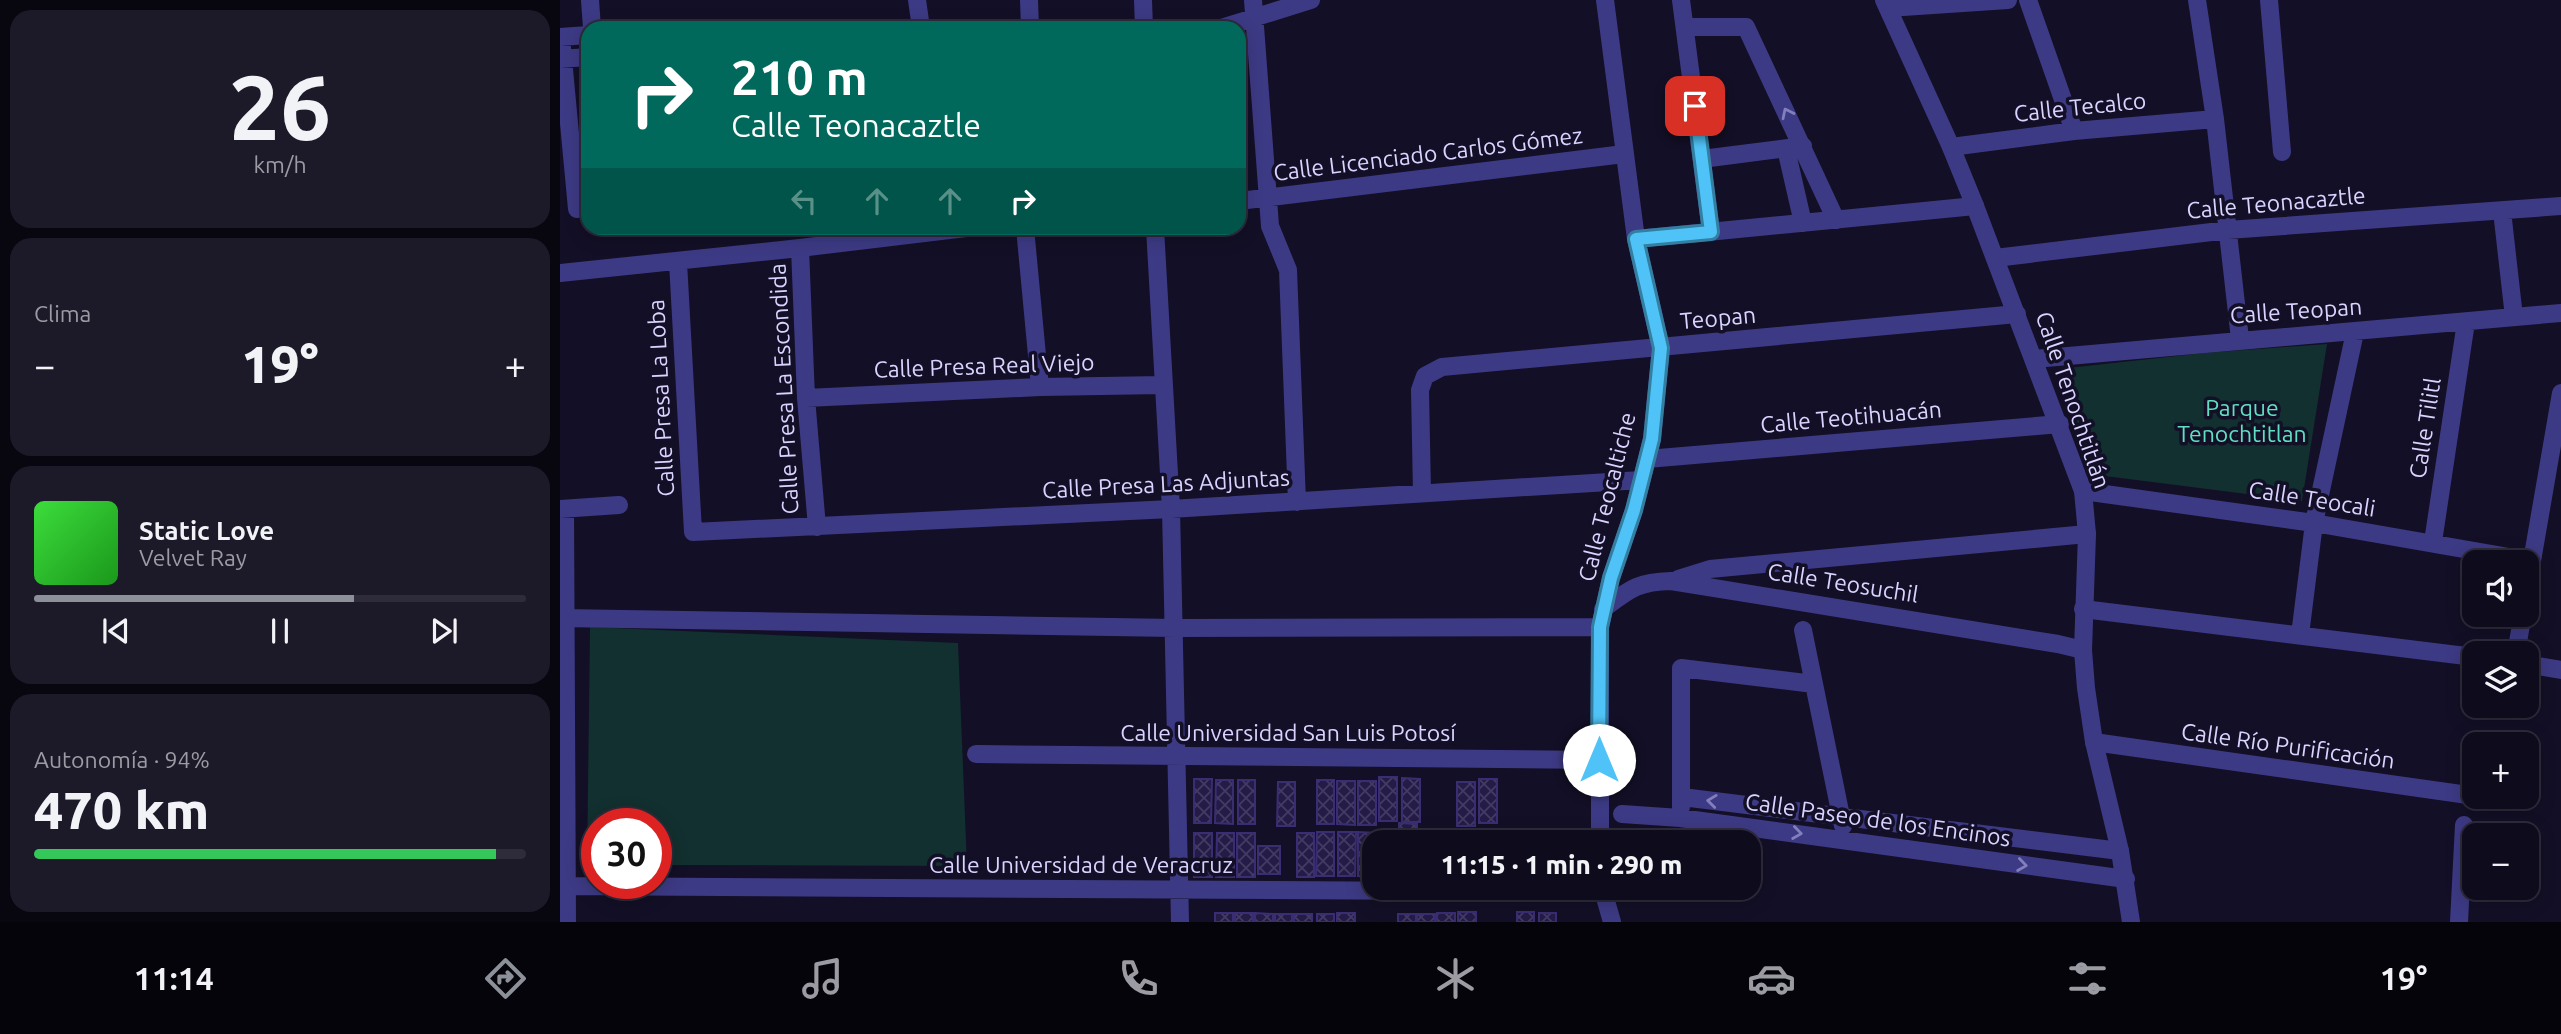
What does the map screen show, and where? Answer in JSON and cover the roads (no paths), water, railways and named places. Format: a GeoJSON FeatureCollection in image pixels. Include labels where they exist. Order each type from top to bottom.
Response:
{"type":"FeatureCollection","features":[{"type":"Feature","properties":{"kind":"street"},"geometry":{"type":"LineString","coordinates":[[590,0],[592,21]]}},
{"type":"Feature","properties":{"kind":"street"},"geometry":{"type":"LineString","coordinates":[[917,0],[920,21]]}},
{"type":"Feature","properties":{"kind":"street"},"geometry":{"type":"LineString","coordinates":[[1029,0],[1030,21]]}},
{"type":"Feature","properties":{"kind":"street"},"geometry":{"type":"LineString","coordinates":[[1143,0],[1144,21]]}},
{"type":"Feature","properties":{"kind":"street"},"geometry":{"type":"LineString","coordinates":[[1233,21],[1254,8],[1311,0]]}},
{"type":"Feature","properties":{"kind":"street","name":"Calle Teocaltiche"},"geometry":{"type":"LineString","coordinates":[[1600,830],[1602,618],[1652,439],[1661,348],[1636,239],[1605,0]]}},
{"type":"Feature","properties":{"kind":"street"},"geometry":{"type":"LineString","coordinates":[[1681,0],[1711,232]]}},
{"type":"Feature","properties":{"kind":"street"},"geometry":{"type":"LineString","coordinates":[[1886,4],[2008,0]]}},
{"type":"Feature","properties":{"kind":"street"},"geometry":{"type":"LineString","coordinates":[[2028,0],[2074,131]]}},
{"type":"Feature","properties":{"kind":"street"},"geometry":{"type":"LineString","coordinates":[[2197,0],[2215,119],[2241,339]]}},
{"type":"Feature","properties":{"kind":"street"},"geometry":{"type":"LineString","coordinates":[[2269,0],[2282,152]]}},
{"type":"Feature","properties":{"kind":"street","name":"Calle Tenochtitlán"},"geometry":{"type":"LineString","coordinates":[[1886,4],[1975,206],[2060,424],[2083,491],[2087,534],[2082,650],[2094,742],[2126,879],[2131,922]]}},
{"type":"Feature","properties":{"kind":"street"},"geometry":{"type":"LineString","coordinates":[[1254,8],[1270,226],[1288,270],[1297,502]]}},
{"type":"Feature","properties":{"kind":"street"},"geometry":{"type":"LineString","coordinates":[[1685,27],[1746,27],[1794,147],[1836,220]]}},
{"type":"Feature","properties":{"kind":"street"},"geometry":{"type":"LineString","coordinates":[[577,209],[560,37],[581,36]]}},
{"type":"Feature","properties":{"kind":"street"},"geometry":{"type":"LineString","coordinates":[[561,59],[581,58]]}},
{"type":"Feature","properties":{"kind":"street","name":"Calle Tecalco"},"geometry":{"type":"LineString","coordinates":[[1951,147],[2074,131],[2215,119]]}},
{"type":"Feature","properties":{"kind":"street"},"geometry":{"type":"LineString","coordinates":[[1702,159],[1794,147]]}},
{"type":"Feature","properties":{"kind":"street"},"geometry":{"type":"LineString","coordinates":[[1794,147],[1803,223]]}},
{"type":"Feature","properties":{"kind":"street","name":"Calle Licenciado Carlos Gómez"},"geometry":{"type":"LineString","coordinates":[[1246,200],[1624,154]]}},
{"type":"Feature","properties":{"kind":"street"},"geometry":{"type":"LineString","coordinates":[[1636,239],[1975,206]]}},
{"type":"Feature","properties":{"kind":"street","name":"Calle Teonacaztle"},"geometry":{"type":"LineString","coordinates":[[1995,258],[2228,230],[2561,206]]}},
{"type":"Feature","properties":{"kind":"street"},"geometry":{"type":"LineString","coordinates":[[2502,211],[2514,317]]}},
{"type":"Feature","properties":{"kind":"street"},"geometry":{"type":"LineString","coordinates":[[560,273],[800,248],[884,235]]}},
{"type":"Feature","properties":{"kind":"street"},"geometry":{"type":"LineString","coordinates":[[1026,235],[1040,387]]}},
{"type":"Feature","properties":{"kind":"street"},"geometry":{"type":"LineString","coordinates":[[1155,235],[1171,509],[1180,922]]}},
{"type":"Feature","properties":{"kind":"street","name":"Calle Presa La Escondida"},"geometry":{"type":"LineString","coordinates":[[800,248],[806,398],[817,527]]}},
{"type":"Feature","properties":{"kind":"street","name":"Calle Presa La Loba"},"geometry":{"type":"LineString","coordinates":[[678,261],[693,532]]}},
{"type":"Feature","properties":{"kind":"street","name":"Calle Teopan"},"geometry":{"type":"LineString","coordinates":[[2034,359],[2561,313]]}},
{"type":"Feature","properties":{"kind":"street","name":"Teopan"},"geometry":{"type":"LineString","coordinates":[[1422,493],[1420,390],[1425,376],[1442,367],[2017,314]]}},
{"type":"Feature","properties":{"kind":"street","name":"Calle Tilitl"},"geometry":{"type":"LineString","coordinates":[[2433,542],[2466,322]]}},
{"type":"Feature","properties":{"kind":"street"},"geometry":{"type":"LineString","coordinates":[[2300,635],[2314,523],[2355,332]]}},
{"type":"Feature","properties":{"kind":"street","name":"Calle Presa Real Viejo"},"geometry":{"type":"LineString","coordinates":[[806,398],[1040,387],[1163,385]]}},
{"type":"Feature","properties":{"kind":"street"},"geometry":{"type":"LineString","coordinates":[[2534,550],[2558,432],[2561,393]]}},
{"type":"Feature","properties":{"kind":"street","name":"Calle Teotihuacán"},"geometry":{"type":"LineString","coordinates":[[1647,459],[2060,424]]}},
{"type":"Feature","properties":{"kind":"street","name":"Calle Presa Las Adjuntas"},"geometry":{"type":"LineString","coordinates":[[693,532],[1171,509],[1641,480]]}},
{"type":"Feature","properties":{"kind":"street","name":"Calle Teocali"},"geometry":{"type":"LineString","coordinates":[[2083,491],[2314,523],[2475,550]]}},
{"type":"Feature","properties":{"kind":"street"},"geometry":{"type":"LineString","coordinates":[[567,922],[564,886],[562,509],[619,505]]}},
{"type":"Feature","properties":{"kind":"street"},"geometry":{"type":"LineString","coordinates":[[1671,581],[1710,569],[2087,534]]}},
{"type":"Feature","properties":{"kind":"street","name":"Calle Teosuchil"},"geometry":{"type":"LineString","coordinates":[[1602,618],[1625,593],[1646,581],[1671,581],[2059,644],[2082,650]]}},
{"type":"Feature","properties":{"kind":"street"},"geometry":{"type":"LineString","coordinates":[[2083,609],[2462,655]]}},
{"type":"Feature","properties":{"kind":"street"},"geometry":{"type":"LineString","coordinates":[[563,618],[1175,628],[1602,618]]}},
{"type":"Feature","properties":{"kind":"street"},"geometry":{"type":"LineString","coordinates":[[1803,630],[1840,817],[1847,840]]}},
{"type":"Feature","properties":{"kind":"street"},"geometry":{"type":"LineString","coordinates":[[2539,666],[2561,670]]}},
{"type":"Feature","properties":{"kind":"street"},"geometry":{"type":"LineString","coordinates":[[1681,818],[1681,668],[1814,684]]}},
{"type":"Feature","properties":{"kind":"street","name":"Calle Río Purificación"},"geometry":{"type":"LineString","coordinates":[[2094,742],[2462,795]]}},
{"type":"Feature","properties":{"kind":"street","name":"Calle Universidad San Luis Potosí"},"geometry":{"type":"LineString","coordinates":[[976,754],[1599,760]]}},
{"type":"Feature","properties":{"kind":"street","name":"Calle Paseo de los Encinos"},"geometry":{"type":"LineString","coordinates":[[1682,797],[2120,851]]}},
{"type":"Feature","properties":{"kind":"street","name":"Calle Paseo de los Encinos"},"geometry":{"type":"LineString","coordinates":[[1622,814],[1681,818],[2126,879]]}},
{"type":"Feature","properties":{"kind":"street"},"geometry":{"type":"LineString","coordinates":[[2062,870],[2066,844]]}},
{"type":"Feature","properties":{"kind":"street"},"geometry":{"type":"LineString","coordinates":[[2459,922],[2462,864]]}},
{"type":"Feature","properties":{"kind":"street","name":"Calle Universidad de Veracruz"},"geometry":{"type":"LineString","coordinates":[[564,886],[1362,890]]}},
{"type":"Feature","properties":{"kind":"street"},"geometry":{"type":"LineString","coordinates":[[1605,900],[1612,922]]}},
{"type":"Feature","properties":{"kind":"park label","name":"Parque Tenochtitlan"},"geometry":{"type":"Point","coordinates":[2242,421]}}]}
